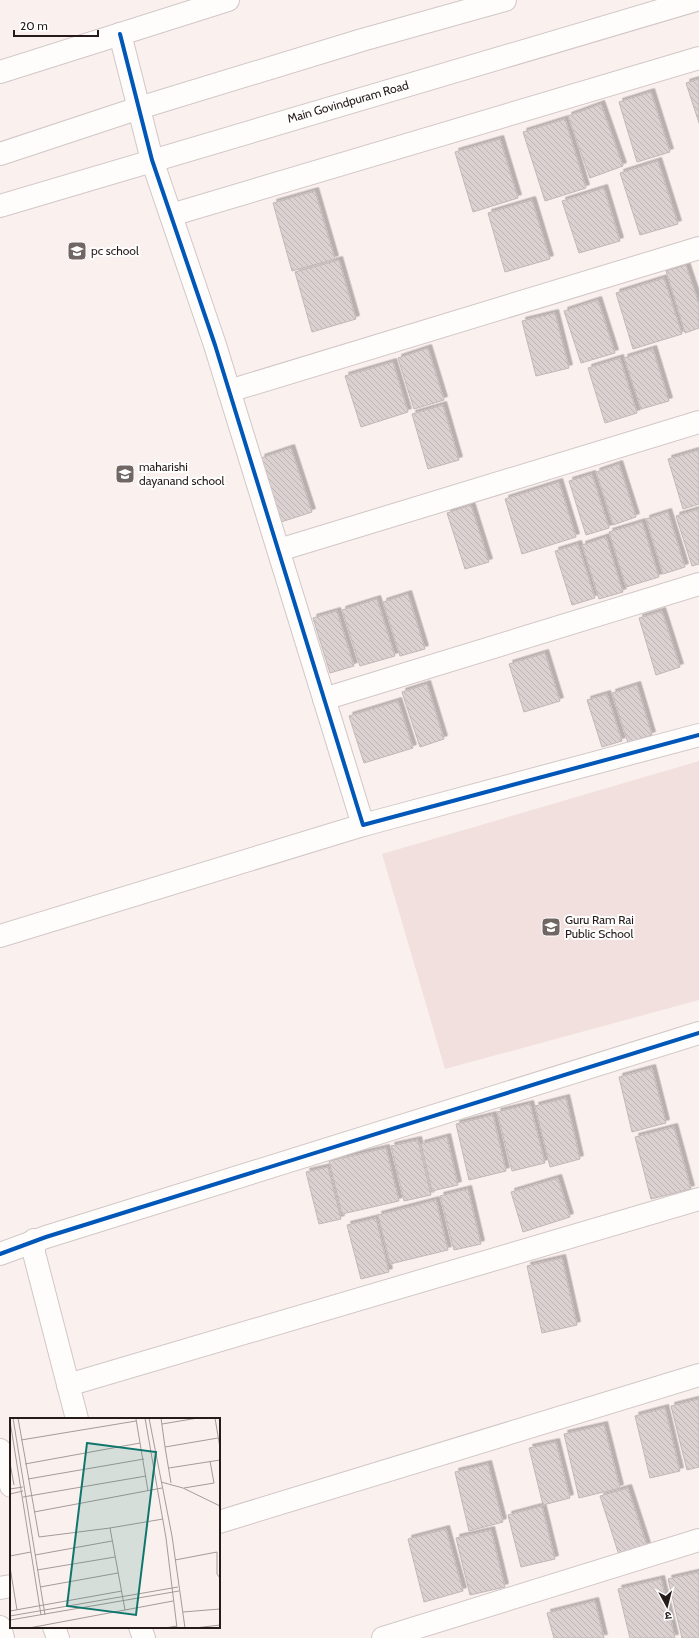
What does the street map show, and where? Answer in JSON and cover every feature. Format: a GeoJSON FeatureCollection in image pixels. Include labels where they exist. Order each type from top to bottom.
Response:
{"type":"FeatureCollection","features":[{"type":"Feature","properties":{"kind":"street"},"geometry":{"type":"LineString","coordinates":[[0,72],[228,0]]}},
{"type":"Feature","properties":{"kind":"street"},"geometry":{"type":"LineString","coordinates":[[0,154],[139,108],[362,40],[505,0]]}},
{"type":"Feature","properties":{"kind":"street","name":"Main Govindpuram Road"},"geometry":{"type":"LineString","coordinates":[[0,206],[696,0]]}},
{"type":"Feature","properties":{"kind":"street"},"geometry":{"type":"LineString","coordinates":[[120,34],[152,160],[229,391],[363,825]]}},
{"type":"Feature","properties":{"kind":"street"},"geometry":{"type":"LineString","coordinates":[[171,215],[699,58]]}},
{"type":"Feature","properties":{"kind":"street"},"geometry":{"type":"LineString","coordinates":[[229,391],[699,248]]}},
{"type":"Feature","properties":{"kind":"street"},"geometry":{"type":"LineString","coordinates":[[279,550],[699,422]]}},
{"type":"Feature","properties":{"kind":"street"},"geometry":{"type":"LineString","coordinates":[[324,699],[699,584]]}},
{"type":"Feature","properties":{"kind":"street"},"geometry":{"type":"LineString","coordinates":[[0,936],[363,825],[699,735]]}},
{"type":"Feature","properties":{"kind":"street"},"geometry":{"type":"LineString","coordinates":[[0,1254],[34,1240],[699,1033]]}},
{"type":"Feature","properties":{"kind":"street"},"geometry":{"type":"LineString","coordinates":[[68,1385],[699,1199]]}},
{"type":"Feature","properties":{"kind":"street"},"geometry":{"type":"LineString","coordinates":[[34,1240],[34,1253],[77,1418]]}},
{"type":"Feature","properties":{"kind":"street"},"geometry":{"type":"LineString","coordinates":[[220,1522],[699,1375]]}},
{"type":"Feature","properties":{"kind":"street"},"geometry":{"type":"LineString","coordinates":[[0,1450],[10,1483]]}},
{"type":"Feature","properties":{"kind":"street"},"geometry":{"type":"LineString","coordinates":[[383,1638],[699,1540]]}},
{"type":"Feature","properties":{"kind":"street"},"geometry":{"type":"LineString","coordinates":[[0,1588],[10,1586]]}},
{"type":"Feature","properties":{"kind":"street"},"geometry":{"type":"LineString","coordinates":[[0,1627],[4,1638]]}},
{"type":"Feature","properties":{"kind":"street"},"geometry":{"type":"LineString","coordinates":[[54,1628],[58,1638]]}},
{"type":"Feature","properties":{"kind":"street"},"geometry":{"type":"LineString","coordinates":[[140,1628],[144,1638]]}},
{"type":"Feature","properties":{"kind":"shaded area","name":"Guru Ram Rai Public School"},"geometry":{"type":"Polygon","coordinates":[[[699,761],[699,1000],[445,1069],[382,854],[699,761]]]}},
{"type":"Feature","properties":{"kind":"building"},"geometry":{"type":"Polygon","coordinates":[[[699,79],[699,123],[686,83],[699,79]]]}},
{"type":"Feature","properties":{"kind":"building"},"geometry":{"type":"Polygon","coordinates":[[[651,92],[670,152],[637,162],[619,102],[651,92]]]}},
{"type":"Feature","properties":{"kind":"building"},"geometry":{"type":"Polygon","coordinates":[[[601,104],[623,166],[590,178],[568,116],[601,104]]]}},
{"type":"Feature","properties":{"kind":"building"},"geometry":{"type":"Polygon","coordinates":[[[565,119],[586,188],[545,201],[523,132],[565,119]]]}},
{"type":"Feature","properties":{"kind":"building"},"geometry":{"type":"Polygon","coordinates":[[[500,139],[518,198],[473,212],[455,152],[500,139]]]}},
{"type":"Feature","properties":{"kind":"building"},"geometry":{"type":"Polygon","coordinates":[[[658,161],[678,224],[640,235],[620,173],[658,161]]]}},
{"type":"Feature","properties":{"kind":"building"},"geometry":{"type":"Polygon","coordinates":[[[604,188],[620,241],[579,253],[562,201],[604,188]]]}},
{"type":"Feature","properties":{"kind":"building"},"geometry":{"type":"Polygon","coordinates":[[[315,191],[335,259],[292,271],[273,203],[315,191]]]}},
{"type":"Feature","properties":{"kind":"building"},"geometry":{"type":"Polygon","coordinates":[[[532,200],[550,259],[505,272],[488,213],[532,200]]]}},
{"type":"Feature","properties":{"kind":"building"},"geometry":{"type":"Polygon","coordinates":[[[339,260],[356,319],[312,332],[295,272],[339,260]]]}},
{"type":"Feature","properties":{"kind":"building"},"geometry":{"type":"Polygon","coordinates":[[[686,265],[699,304],[699,328],[685,333],[666,271],[686,265]]]}},
{"type":"Feature","properties":{"kind":"building"},"geometry":{"type":"Polygon","coordinates":[[[664,278],[682,334],[633,349],[616,293],[664,278]]]}},
{"type":"Feature","properties":{"kind":"building"},"geometry":{"type":"Polygon","coordinates":[[[598,300],[615,353],[581,363],[564,311],[598,300]]]}},
{"type":"Feature","properties":{"kind":"building"},"geometry":{"type":"Polygon","coordinates":[[[555,313],[569,368],[536,376],[522,321],[555,313]]]}},
{"type":"Feature","properties":{"kind":"building"},"geometry":{"type":"Polygon","coordinates":[[[428,348],[444,400],[414,409],[398,358],[428,348]]]}},
{"type":"Feature","properties":{"kind":"building"},"geometry":{"type":"Polygon","coordinates":[[[653,349],[669,401],[641,409],[624,358],[653,349]]]}},
{"type":"Feature","properties":{"kind":"building"},"geometry":{"type":"Polygon","coordinates":[[[620,358],[637,413],[605,423],[588,368],[620,358]]]}},
{"type":"Feature","properties":{"kind":"building"},"geometry":{"type":"Polygon","coordinates":[[[393,362],[408,412],[361,427],[345,376],[393,362]]]}},
{"type":"Feature","properties":{"kind":"building"},"geometry":{"type":"Polygon","coordinates":[[[443,405],[459,460],[428,469],[412,414],[443,405]]]}},
{"type":"Feature","properties":{"kind":"building"},"geometry":{"type":"Polygon","coordinates":[[[291,448],[312,512],[281,522],[261,458],[291,448]]]}},
{"type":"Feature","properties":{"kind":"building"},"geometry":{"type":"Polygon","coordinates":[[[699,450],[699,504],[683,509],[668,459],[699,450]]]}},
{"type":"Feature","properties":{"kind":"building"},"geometry":{"type":"Polygon","coordinates":[[[619,464],[636,517],[613,525],[596,472],[619,464]]]}},
{"type":"Feature","properties":{"kind":"building"},"geometry":{"type":"Polygon","coordinates":[[[592,474],[609,528],[586,535],[569,481],[592,474]]]}},
{"type":"Feature","properties":{"kind":"building"},"geometry":{"type":"Polygon","coordinates":[[[559,482],[576,537],[522,554],[505,499],[559,482]]]}},
{"type":"Feature","properties":{"kind":"building"},"geometry":{"type":"Polygon","coordinates":[[[471,505],[489,562],[465,569],[447,513],[471,505]]]}},
{"type":"Feature","properties":{"kind":"building"},"geometry":{"type":"Polygon","coordinates":[[[699,509],[699,564],[692,566],[676,516],[699,509]]]}},
{"type":"Feature","properties":{"kind":"building"},"geometry":{"type":"Polygon","coordinates":[[[668,512],[685,567],[663,574],[646,519],[668,512]]]}},
{"type":"Feature","properties":{"kind":"building"},"geometry":{"type":"Polygon","coordinates":[[[642,522],[659,577],[626,587],[609,532],[642,522]]]}},
{"type":"Feature","properties":{"kind":"building"},"geometry":{"type":"Polygon","coordinates":[[[606,537],[623,592],[599,599],[582,545],[606,537]]]}},
{"type":"Feature","properties":{"kind":"building"},"geometry":{"type":"Polygon","coordinates":[[[578,544],[595,598],[572,605],[555,551],[578,544]]]}},
{"type":"Feature","properties":{"kind":"building"},"geometry":{"type":"Polygon","coordinates":[[[408,594],[425,649],[400,656],[383,602],[408,594]]]}},
{"type":"Feature","properties":{"kind":"building"},"geometry":{"type":"Polygon","coordinates":[[[377,599],[395,656],[360,666],[342,610],[377,599]]]}},
{"type":"Feature","properties":{"kind":"building"},"geometry":{"type":"Polygon","coordinates":[[[337,611],[354,666],[330,673],[313,618],[337,611]]]}},
{"type":"Feature","properties":{"kind":"building"},"geometry":{"type":"Polygon","coordinates":[[[662,611],[680,667],[656,675],[639,618],[662,611]]]}},
{"type":"Feature","properties":{"kind":"building"},"geometry":{"type":"Polygon","coordinates":[[[545,653],[560,701],[524,712],[509,664],[545,653]]]}},
{"type":"Feature","properties":{"kind":"building"},"geometry":{"type":"Polygon","coordinates":[[[427,684],[444,739],[420,747],[402,692],[427,684]]]}},
{"type":"Feature","properties":{"kind":"building"},"geometry":{"type":"Polygon","coordinates":[[[637,685],[652,735],[628,743],[612,693],[637,685]]]}},
{"type":"Feature","properties":{"kind":"building"},"geometry":{"type":"Polygon","coordinates":[[[607,694],[622,741],[602,747],[587,700],[607,694]]]}},
{"type":"Feature","properties":{"kind":"building"},"geometry":{"type":"Polygon","coordinates":[[[398,701],[413,748],[364,763],[349,716],[398,701]]]}},
{"type":"Feature","properties":{"kind":"building"},"geometry":{"type":"Polygon","coordinates":[[[652,1068],[666,1123],[632,1132],[619,1077],[652,1068]]]}},
{"type":"Feature","properties":{"kind":"building"},"geometry":{"type":"Polygon","coordinates":[[[566,1098],[580,1159],[550,1167],[535,1106],[566,1098]]]}},
{"type":"Feature","properties":{"kind":"building"},"geometry":{"type":"Polygon","coordinates":[[[530,1104],[545,1163],[512,1171],[497,1112],[530,1104]]]}},
{"type":"Feature","properties":{"kind":"building"},"geometry":{"type":"Polygon","coordinates":[[[493,1115],[506,1171],[469,1180],[456,1124],[493,1115]]]}},
{"type":"Feature","properties":{"kind":"building"},"geometry":{"type":"Polygon","coordinates":[[[674,1127],[691,1189],[651,1199],[635,1137],[674,1127]]]}},
{"type":"Feature","properties":{"kind":"building"},"geometry":{"type":"Polygon","coordinates":[[[447,1137],[458,1185],[432,1191],[421,1144],[447,1137]]]}},
{"type":"Feature","properties":{"kind":"building"},"geometry":{"type":"Polygon","coordinates":[[[418,1140],[431,1195],[404,1201],[391,1146],[418,1140]]]}},
{"type":"Feature","properties":{"kind":"building"},"geometry":{"type":"Polygon","coordinates":[[[386,1148],[399,1201],[342,1214],[329,1161],[386,1148]]]}},
{"type":"Feature","properties":{"kind":"building"},"geometry":{"type":"Polygon","coordinates":[[[328,1167],[341,1219],[319,1224],[306,1172],[328,1167]]]}},
{"type":"Feature","properties":{"kind":"building"},"geometry":{"type":"Polygon","coordinates":[[[558,1178],[570,1217],[523,1232],[511,1192],[558,1178]]]}},
{"type":"Feature","properties":{"kind":"building"},"geometry":{"type":"Polygon","coordinates":[[[468,1189],[481,1244],[454,1250],[440,1196],[468,1189]]]}},
{"type":"Feature","properties":{"kind":"building"},"geometry":{"type":"Polygon","coordinates":[[[436,1200],[448,1250],[390,1264],[378,1215],[436,1200]]]}},
{"type":"Feature","properties":{"kind":"building"},"geometry":{"type":"Polygon","coordinates":[[[376,1218],[389,1272],[361,1279],[347,1225],[376,1218]]]}},
{"type":"Feature","properties":{"kind":"building"},"geometry":{"type":"Polygon","coordinates":[[[562,1258],[577,1325],[542,1333],[527,1266],[562,1258]]]}},
{"type":"Feature","properties":{"kind":"building"},"geometry":{"type":"Polygon","coordinates":[[[699,1399],[699,1467],[687,1470],[671,1406],[699,1399]]]}},
{"type":"Feature","properties":{"kind":"building"},"geometry":{"type":"Polygon","coordinates":[[[665,1408],[680,1471],[650,1478],[635,1416],[665,1408]]]}},
{"type":"Feature","properties":{"kind":"building"},"geometry":{"type":"Polygon","coordinates":[[[604,1425],[620,1488],[579,1498],[564,1434],[604,1425]]]}},
{"type":"Feature","properties":{"kind":"building"},"geometry":{"type":"Polygon","coordinates":[[[556,1442],[570,1498],[543,1505],[529,1448],[556,1442]]]}},
{"type":"Feature","properties":{"kind":"building"},"geometry":{"type":"Polygon","coordinates":[[[488,1464],[503,1522],[469,1531],[455,1472],[488,1464]]]}},
{"type":"Feature","properties":{"kind":"building"},"geometry":{"type":"Polygon","coordinates":[[[628,1488],[647,1546],[619,1555],[600,1496],[628,1488]]]}},
{"type":"Feature","properties":{"kind":"building"},"geometry":{"type":"Polygon","coordinates":[[[542,1506],[555,1559],[521,1567],[508,1515],[542,1506]]]}},
{"type":"Feature","properties":{"kind":"building"},"geometry":{"type":"Polygon","coordinates":[[[446,1529],[463,1591],[424,1602],[408,1539],[446,1529]]]}},
{"type":"Feature","properties":{"kind":"building"},"geometry":{"type":"Polygon","coordinates":[[[491,1530],[505,1587],[470,1595],[456,1538],[491,1530]]]}},
{"type":"Feature","properties":{"kind":"building"},"geometry":{"type":"Polygon","coordinates":[[[699,1572],[699,1638],[682,1638],[668,1579],[699,1572]]]}},
{"type":"Feature","properties":{"kind":"building"},"geometry":{"type":"Polygon","coordinates":[[[661,1579],[675,1638],[630,1638],[618,1589],[661,1579]]]}},
{"type":"Feature","properties":{"kind":"building"},"geometry":{"type":"Polygon","coordinates":[[[595,1601],[604,1638],[554,1638],[547,1613],[595,1601]]]}},
{"type":"Feature","properties":{"kind":"cycle path"},"geometry":{"type":"LineString","coordinates":[[120,34],[152,160],[215,345],[363,825],[699,735]]}},
{"type":"Feature","properties":{"kind":"cycle path"},"geometry":{"type":"LineString","coordinates":[[0,1254],[46,1237],[699,1033]]}},
{"type":"Feature","properties":{"kind":"place","name":"pc school"},"geometry":{"type":"Point","coordinates":[77,251]}},
{"type":"Feature","properties":{"kind":"place","name":"maharishi dayanand school"},"geometry":{"type":"Point","coordinates":[125,474]}},
{"type":"Feature","properties":{"kind":"place","name":"Guru Ram Rai Public School"},"geometry":{"type":"Point","coordinates":[551,927]}}]}
